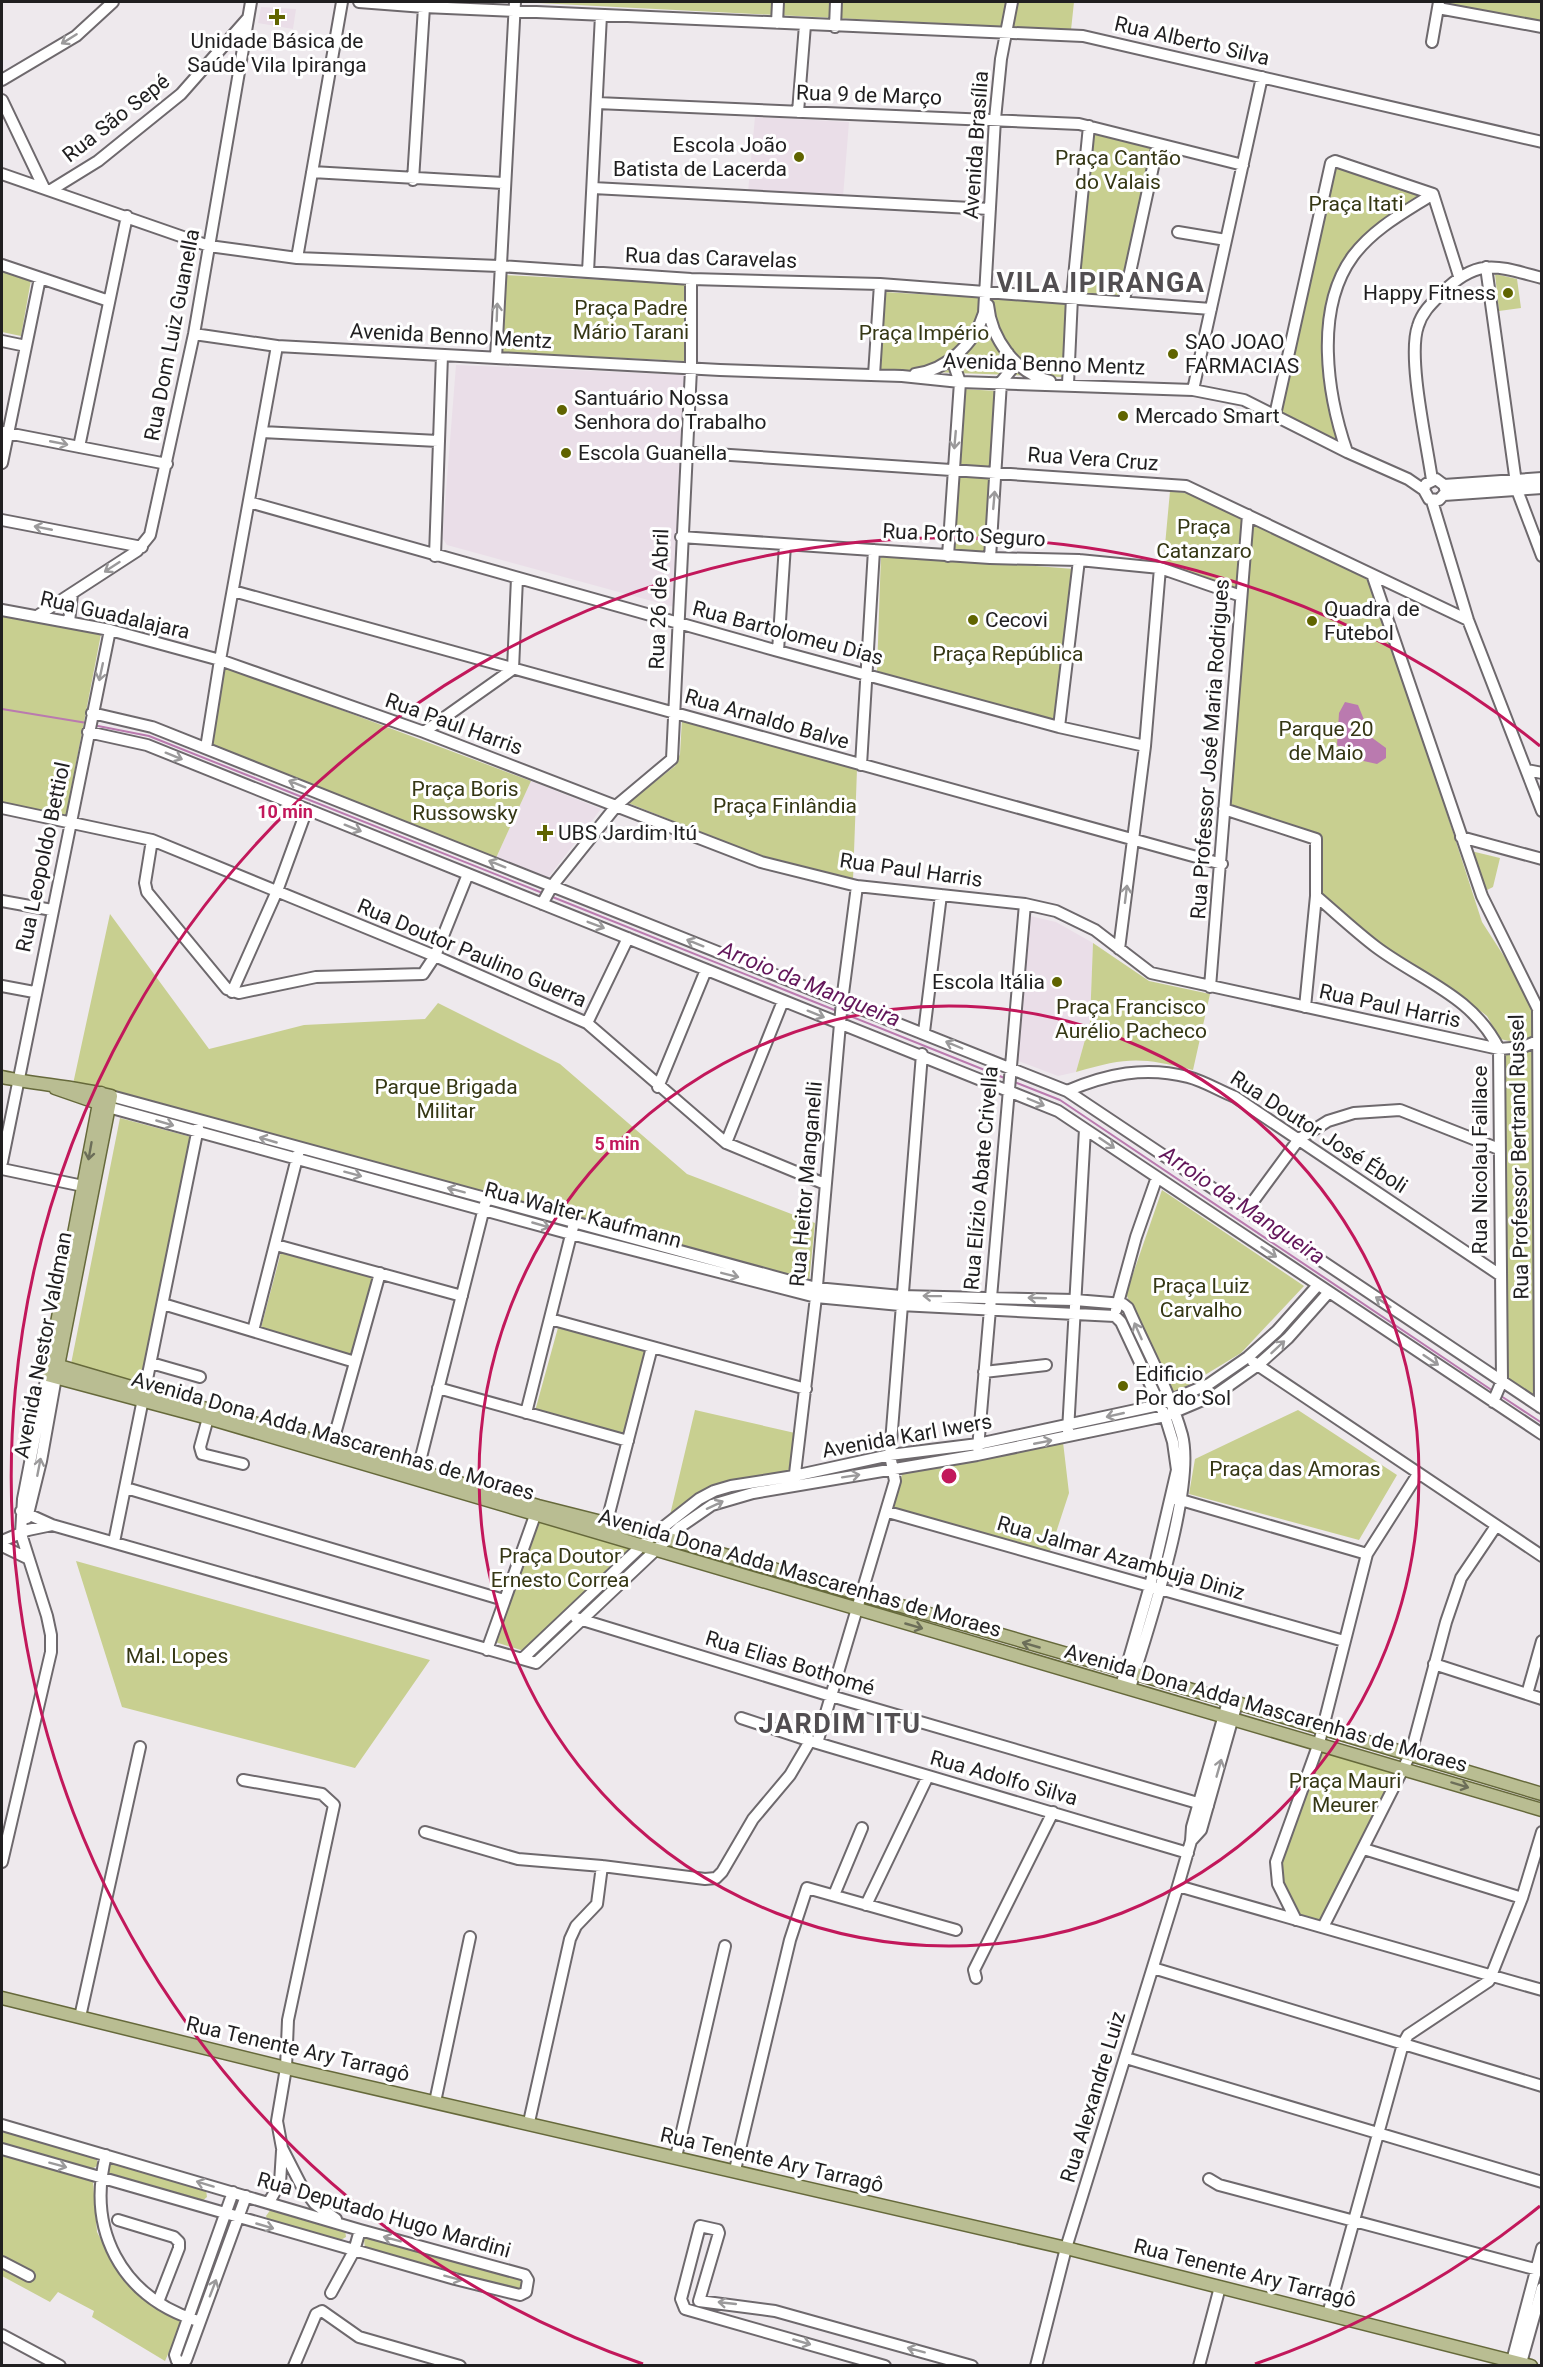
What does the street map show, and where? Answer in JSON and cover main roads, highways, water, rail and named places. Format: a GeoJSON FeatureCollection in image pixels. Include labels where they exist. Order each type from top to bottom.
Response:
{"type":"FeatureCollection","features":[{"type":"Feature","properties":{"kind":"main road","name":"Rua Walter Kaufmann"},"geometry":{"type":"LineString","coordinates":[[2,1077],[51,1086],[67,1086],[104,1100]]}},
{"type":"Feature","properties":{"kind":"main road","name":"Avenida Nestor Valdman"},"geometry":{"type":"LineString","coordinates":[[52,1370],[83,1186],[104,1100]]}},
{"type":"Feature","properties":{"kind":"main road","name":"Avenida Nestor Valdman"},"geometry":{"type":"LineString","coordinates":[[52,1370],[104,1100]]}},
{"type":"Feature","properties":{"kind":"main road","name":"Avenida Dona Adda Mascarenhas de Moraes"},"geometry":{"type":"LineString","coordinates":[[52,1370],[416,1475],[857,1610],[1229,1716],[1542,1810]]}},
{"type":"Feature","properties":{"kind":"main road","name":"Avenida Dona Adda Mascarenhas de Moraes"},"geometry":{"type":"LineString","coordinates":[[145,1396],[208,1418],[331,1450]]}},
{"type":"Feature","properties":{"kind":"main road","name":"Avenida Dona Adda Mascarenhas de Moraes"},"geometry":{"type":"LineString","coordinates":[[605,1531],[669,1539],[1323,1728],[1542,1794]]}},
{"type":"Feature","properties":{"kind":"main road","name":"Rua Tenente Ary Tarragô"},"geometry":{"type":"LineString","coordinates":[[2,1998],[286,2068],[529,2122],[1066,2248],[1521,2363]]}},
{"type":"Feature","properties":{"kind":"waterway","name":"Arroio da Mangueira"},"geometry":{"type":"LineString","coordinates":[[2,709],[87,723]]}},
{"type":"Feature","properties":{"kind":"waterway","name":"Arroio da Mangueira"},"geometry":{"type":"LineString","coordinates":[[93,725],[149,736],[545,894]]}},
{"type":"Feature","properties":{"kind":"waterway","name":"Arroio da Mangueira"},"geometry":{"type":"LineString","coordinates":[[550,896],[837,1011]]}},
{"type":"Feature","properties":{"kind":"waterway","name":"Arroio da Mangueira"},"geometry":{"type":"LineString","coordinates":[[845,1014],[1007,1079]]}},
{"type":"Feature","properties":{"kind":"waterway","name":"Arroio da Mangueira"},"geometry":{"type":"LineString","coordinates":[[1012,1081],[1060,1100],[1493,1391]]}},
{"type":"Feature","properties":{"kind":"waterway","name":"Arroio da Mangueira"},"geometry":{"type":"LineString","coordinates":[[1501,1396],[1542,1423]]}},
{"type":"Feature","properties":{"kind":"place","name":"Unidade Básica de Saúde Vila Ipiranga"},"geometry":{"type":"Point","coordinates":[277,17]}},
{"type":"Feature","properties":{"kind":"place","name":"Escola João Batista de Lacerda"},"geometry":{"type":"Point","coordinates":[799,157]}},
{"type":"Feature","properties":{"kind":"place","name":"Happy Fitness"},"geometry":{"type":"Point","coordinates":[1508,293]}},
{"type":"Feature","properties":{"kind":"place","name":"SAO JOAO FARMACIAS"},"geometry":{"type":"Point","coordinates":[1173,354]}},
{"type":"Feature","properties":{"kind":"place","name":"Santuário Nossa Senhora do Trabalho"},"geometry":{"type":"Point","coordinates":[562,410]}},
{"type":"Feature","properties":{"kind":"place","name":"Mercado Smart"},"geometry":{"type":"Point","coordinates":[1123,416]}},
{"type":"Feature","properties":{"kind":"place","name":"Escola Guanella"},"geometry":{"type":"Point","coordinates":[566,453]}},
{"type":"Feature","properties":{"kind":"place","name":"Cecovi"},"geometry":{"type":"Point","coordinates":[973,620]}},
{"type":"Feature","properties":{"kind":"place","name":"Quadra de Futebol"},"geometry":{"type":"Point","coordinates":[1312,621]}},
{"type":"Feature","properties":{"kind":"place","name":"UBS Jardim Itú"},"geometry":{"type":"Point","coordinates":[545,833]}},
{"type":"Feature","properties":{"kind":"place","name":"Escola Itália"},"geometry":{"type":"Point","coordinates":[1057,982]}},
{"type":"Feature","properties":{"kind":"place","name":"Edificio Por do Sol"},"geometry":{"type":"Point","coordinates":[1123,1386]}},
{"type":"Feature","properties":{"kind":"district","name":"VILA IPIRANGA"},"geometry":{"type":"Point","coordinates":[1101,283]}},
{"type":"Feature","properties":{"kind":"district","name":"JARDIM ITU"},"geometry":{"type":"Point","coordinates":[840,1724]}},
{"type":"Feature","properties":{"kind":"park label","name":"Praça Cantão do Valais"},"geometry":{"type":"Point","coordinates":[1118,170]}},
{"type":"Feature","properties":{"kind":"park label","name":"Praça Itati"},"geometry":{"type":"Point","coordinates":[1356,204]}},
{"type":"Feature","properties":{"kind":"park label","name":"Praça Padre Mário Tarani"},"geometry":{"type":"Point","coordinates":[631,320]}},
{"type":"Feature","properties":{"kind":"park label","name":"Praça Império"},"geometry":{"type":"Point","coordinates":[924,333]}},
{"type":"Feature","properties":{"kind":"park label","name":"Praça Catanzaro"},"geometry":{"type":"Point","coordinates":[1204,539]}},
{"type":"Feature","properties":{"kind":"park label","name":"Praça República"},"geometry":{"type":"Point","coordinates":[1008,654]}},
{"type":"Feature","properties":{"kind":"park label","name":"Parque 20 de Maio"},"geometry":{"type":"Point","coordinates":[1326,741]}},
{"type":"Feature","properties":{"kind":"park label","name":"Praça Boris Russowsky"},"geometry":{"type":"Point","coordinates":[465,801]}},
{"type":"Feature","properties":{"kind":"park label","name":"Praça Finlândia"},"geometry":{"type":"Point","coordinates":[785,806]}},
{"type":"Feature","properties":{"kind":"park label","name":"Praça Francisco Aurélio Pacheco"},"geometry":{"type":"Point","coordinates":[1131,1019]}},
{"type":"Feature","properties":{"kind":"park label","name":"Parque Brigada Militar"},"geometry":{"type":"Point","coordinates":[446,1099]}},
{"type":"Feature","properties":{"kind":"park label","name":"Praça Luiz Carvalho"},"geometry":{"type":"Point","coordinates":[1201,1298]}},
{"type":"Feature","properties":{"kind":"park label","name":"Praça das Amoras"},"geometry":{"type":"Point","coordinates":[1295,1469]}},
{"type":"Feature","properties":{"kind":"park label","name":"Praça Doutor Ernesto Correa"},"geometry":{"type":"Point","coordinates":[560,1568]}},
{"type":"Feature","properties":{"kind":"park label","name":"Mal. Lopes"},"geometry":{"type":"Point","coordinates":[177,1656]}},
{"type":"Feature","properties":{"kind":"park label","name":"Praça Mauri Meurer"},"geometry":{"type":"Point","coordinates":[1345,1793]}}]}
